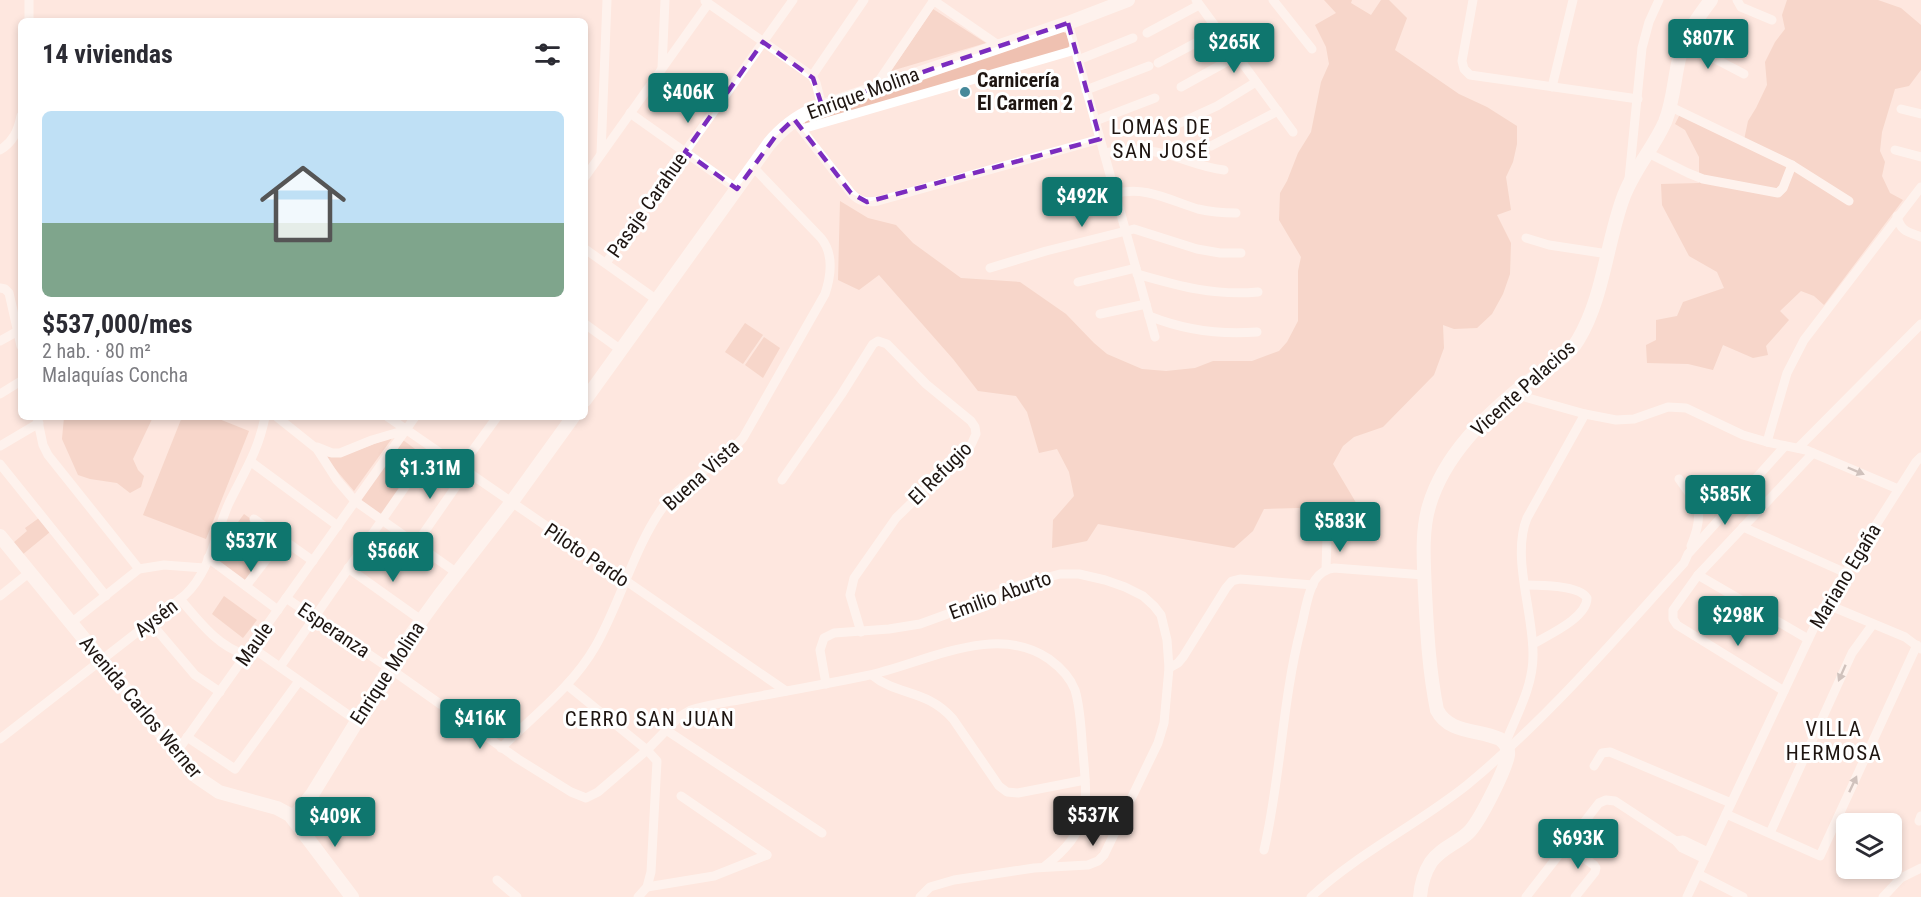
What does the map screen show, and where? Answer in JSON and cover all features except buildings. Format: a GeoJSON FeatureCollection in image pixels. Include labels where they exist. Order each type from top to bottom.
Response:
{"type":"FeatureCollection","features":[{"type":"Feature","properties":{"kind":"main road","name":"Enrique Molina"},"geometry":{"type":"LineString","coordinates":[[588,394],[775,137],[798,124],[822,106],[1068,23],[1128,0]]}},
{"type":"Feature","properties":{"kind":"main road","name":"Vicente Palacios"},"geometry":{"type":"LineString","coordinates":[[1506,746],[1497,737],[1468,731],[1450,724],[1437,710],[1429,654],[1424,575],[1425,524],[1429,507],[1437,486],[1456,452],[1477,427],[1514,394],[1565,356],[1576,343],[1593,306],[1619,210],[1628,187],[1664,125],[1671,106],[1678,65],[1685,43],[1692,26],[1711,0]]}},
{"type":"Feature","properties":{"kind":"main road","name":"Enrique Molina"},"geometry":{"type":"LineString","coordinates":[[293,818],[313,793],[421,620],[511,503],[571,420]]}},
{"type":"Feature","properties":{"kind":"main road","name":"Avenida Carlos Werner"},"geometry":{"type":"LineString","coordinates":[[0,536],[197,777],[211,788],[287,813],[352,897]]}},
{"type":"Feature","properties":{"kind":"main road"},"geometry":{"type":"LineString","coordinates":[[1414,897],[1428,867],[1438,854],[1465,836],[1474,826],[1508,756],[1506,746]]}},
{"type":"Feature","properties":{"kind":"main road"},"geometry":{"type":"LineString","coordinates":[[1420,897],[1422,882]]}},
{"type":"Feature","properties":{"kind":"street"},"geometry":{"type":"LineString","coordinates":[[29,0],[29,18]]}},
{"type":"Feature","properties":{"kind":"street"},"geometry":{"type":"LineString","coordinates":[[601,154],[607,0]]}},
{"type":"Feature","properties":{"kind":"street"},"geometry":{"type":"LineString","coordinates":[[662,68],[665,0]]}},
{"type":"Feature","properties":{"kind":"street","name":"Pasaje Carahue"},"geometry":{"type":"LineString","coordinates":[[606,264],[793,0]]}},
{"type":"Feature","properties":{"kind":"street"},"geometry":{"type":"LineString","coordinates":[[812,76],[864,0]]}},
{"type":"Feature","properties":{"kind":"street"},"geometry":{"type":"LineString","coordinates":[[874,88],[934,0],[998,45]]}},
{"type":"Feature","properties":{"kind":"street"},"geometry":{"type":"LineString","coordinates":[[1272,0],[1312,49]]}},
{"type":"Feature","properties":{"kind":"street"},"geometry":{"type":"LineString","coordinates":[[1473,0],[1462,61],[1467,72],[1474,76],[1638,99]]}},
{"type":"Feature","properties":{"kind":"street"},"geometry":{"type":"LineString","coordinates":[[1552,87],[1573,0]]}},
{"type":"Feature","properties":{"kind":"street"},"geometry":{"type":"LineString","coordinates":[[1628,187],[1644,39],[1659,0]]}},
{"type":"Feature","properties":{"kind":"street"},"geometry":{"type":"LineString","coordinates":[[1737,0],[1742,7],[1772,20]]}},
{"type":"Feature","properties":{"kind":"street"},"geometry":{"type":"LineString","coordinates":[[588,173],[706,2],[812,76],[822,106]]}},
{"type":"Feature","properties":{"kind":"street"},"geometry":{"type":"LineString","coordinates":[[1147,33],[1198,3],[1293,132]]}},
{"type":"Feature","properties":{"kind":"street"},"geometry":{"type":"LineString","coordinates":[[1068,23],[1155,337]]}},
{"type":"Feature","properties":{"kind":"street"},"geometry":{"type":"LineString","coordinates":[[1086,90],[1153,65],[1218,31]]}},
{"type":"Feature","properties":{"kind":"street"},"geometry":{"type":"LineString","coordinates":[[1078,60],[1133,38]]}},
{"type":"Feature","properties":{"kind":"street"},"geometry":{"type":"LineString","coordinates":[[1685,43],[1744,74]]}},
{"type":"Feature","properties":{"kind":"street","name":"Enrique Molina"},"geometry":{"type":"LineString","coordinates":[[798,124],[1075,50]]}},
{"type":"Feature","properties":{"kind":"street"},"geometry":{"type":"LineString","coordinates":[[1181,87],[1237,56]]}},
{"type":"Feature","properties":{"kind":"street"},"geometry":{"type":"LineString","coordinates":[[1171,127],[1217,106],[1256,82]]}},
{"type":"Feature","properties":{"kind":"street"},"geometry":{"type":"LineString","coordinates":[[1095,121],[1155,98]]}},
{"type":"Feature","properties":{"kind":"street"},"geometry":{"type":"LineString","coordinates":[[1671,106],[1792,165],[1849,201]]}},
{"type":"Feature","properties":{"kind":"street"},"geometry":{"type":"LineString","coordinates":[[1901,109],[1921,114]]}},
{"type":"Feature","properties":{"kind":"street"},"geometry":{"type":"LineString","coordinates":[[1211,146],[1278,111]]}},
{"type":"Feature","properties":{"kind":"street"},"geometry":{"type":"LineString","coordinates":[[630,113],[737,189]]}},
{"type":"Feature","properties":{"kind":"street"},"geometry":{"type":"LineString","coordinates":[[798,124],[853,196],[863,202],[878,201],[1100,139]]}},
{"type":"Feature","properties":{"kind":"street"},"geometry":{"type":"LineString","coordinates":[[0,150],[10,143],[18,126]]}},
{"type":"Feature","properties":{"kind":"street"},"geometry":{"type":"LineString","coordinates":[[1104,153],[1146,150],[1224,170]]}},
{"type":"Feature","properties":{"kind":"street"},"geometry":{"type":"LineString","coordinates":[[1895,150],[1921,157]]}},
{"type":"Feature","properties":{"kind":"street"},"geometry":{"type":"LineString","coordinates":[[1648,153],[1703,179],[1778,193],[1783,188],[1792,165]]}},
{"type":"Feature","properties":{"kind":"street","name":"Buena Vista"},"geometry":{"type":"LineString","coordinates":[[501,748],[581,669],[594,648],[656,517],[666,502],[732,451],[743,438],[827,290],[830,258],[824,243],[753,167]]}},
{"type":"Feature","properties":{"kind":"street"},"geometry":{"type":"LineString","coordinates":[[1767,442],[1787,374],[1798,351],[1812,329],[1921,187]]}},
{"type":"Feature","properties":{"kind":"street"},"geometry":{"type":"LineString","coordinates":[[1115,194],[1126,191],[1142,192],[1209,211],[1236,213]]}},
{"type":"Feature","properties":{"kind":"street"},"geometry":{"type":"LineString","coordinates":[[1897,216],[1904,231],[1921,237]]}},
{"type":"Feature","properties":{"kind":"street"},"geometry":{"type":"LineString","coordinates":[[990,268],[1125,230],[1139,230],[1197,249],[1220,253],[1241,253]]}},
{"type":"Feature","properties":{"kind":"street"},"geometry":{"type":"LineString","coordinates":[[1526,238],[1549,245],[1608,254]]}},
{"type":"Feature","properties":{"kind":"street"},"geometry":{"type":"LineString","coordinates":[[588,251],[657,300]]}},
{"type":"Feature","properties":{"kind":"street"},"geometry":{"type":"LineString","coordinates":[[1078,282],[1136,271],[1185,288],[1207,292],[1232,294],[1258,292]]}},
{"type":"Feature","properties":{"kind":"street"},"geometry":{"type":"LineString","coordinates":[[0,341],[18,331],[9,292],[2,289]]}},
{"type":"Feature","properties":{"kind":"street"},"geometry":{"type":"LineString","coordinates":[[1100,315],[1146,304]]}},
{"type":"Feature","properties":{"kind":"street"},"geometry":{"type":"LineString","coordinates":[[1149,316],[1202,331],[1257,332]]}},
{"type":"Feature","properties":{"kind":"street"},"geometry":{"type":"LineString","coordinates":[[1798,448],[1921,324]]}},
{"type":"Feature","properties":{"kind":"street"},"geometry":{"type":"LineString","coordinates":[[588,326],[621,350]]}},
{"type":"Feature","properties":{"kind":"street","name":"El Refugio"},"geometry":{"type":"LineString","coordinates":[[782,480],[873,344],[878,341],[887,344],[926,384],[967,416],[975,427],[976,434],[972,445],[896,518],[854,578],[850,595],[861,632]]}},
{"type":"Feature","properties":{"kind":"street"},"geometry":{"type":"LineString","coordinates":[[0,394],[18,383]]}},
{"type":"Feature","properties":{"kind":"street"},"geometry":{"type":"LineString","coordinates":[[1514,394],[1607,419],[1626,420],[1668,407],[1680,407],[1692,410],[1743,435],[1813,453],[1898,489]]}},
{"type":"Feature","properties":{"kind":"street"},"geometry":{"type":"LineString","coordinates":[[1506,746],[1533,665],[1533,644],[1522,544],[1525,524],[1585,414]]}},
{"type":"Feature","properties":{"kind":"street"},"geometry":{"type":"LineString","coordinates":[[0,446],[38,420],[48,455],[139,569]]}},
{"type":"Feature","properties":{"kind":"street","name":"Aysén"},"geometry":{"type":"LineString","coordinates":[[0,739],[194,586],[204,568],[230,501],[251,462],[263,420]]}},
{"type":"Feature","properties":{"kind":"street"},"geometry":{"type":"LineString","coordinates":[[282,420],[312,443],[328,452],[340,453],[406,430]]}},
{"type":"Feature","properties":{"kind":"street","name":"Piloto Pardo"},"geometry":{"type":"LineString","coordinates":[[392,420],[786,691]]}},
{"type":"Feature","properties":{"kind":"street","name":"Maule"},"geometry":{"type":"LineString","coordinates":[[176,753],[413,420]]}},
{"type":"Feature","properties":{"kind":"street"},"geometry":{"type":"LineString","coordinates":[[416,544],[495,420]]}},
{"type":"Feature","properties":{"kind":"street"},"geometry":{"type":"LineString","coordinates":[[312,443],[337,480],[355,501],[457,573]]}},
{"type":"Feature","properties":{"kind":"street"},"geometry":{"type":"LineString","coordinates":[[1688,554],[1785,446]]}},
{"type":"Feature","properties":{"kind":"street"},"geometry":{"type":"LineString","coordinates":[[280,667],[432,448]]}},
{"type":"Feature","properties":{"kind":"street"},"geometry":{"type":"LineString","coordinates":[[1784,691],[1677,625],[1672,617],[1674,608],[1698,575],[1813,453]]}},
{"type":"Feature","properties":{"kind":"street","name":"Mariano Egaña"},"geometry":{"type":"LineString","coordinates":[[1687,897],[1826,604],[1898,489],[1921,457]]}},
{"type":"Feature","properties":{"kind":"street"},"geometry":{"type":"LineString","coordinates":[[251,462],[338,526]]}},
{"type":"Feature","properties":{"kind":"street"},"geometry":{"type":"LineString","coordinates":[[0,464],[106,596]]}},
{"type":"Feature","properties":{"kind":"street"},"geometry":{"type":"LineString","coordinates":[[1311,897],[1348,867],[1446,801],[1506,746],[1524,734],[1566,693],[1684,563],[1699,529],[1700,516],[1697,507],[1679,479]]}},
{"type":"Feature","properties":{"kind":"street"},"geometry":{"type":"LineString","coordinates":[[254,519],[313,561]]}},
{"type":"Feature","properties":{"kind":"street"},"geometry":{"type":"LineString","coordinates":[[1743,527],[1846,573]]}},
{"type":"Feature","properties":{"kind":"street"},"geometry":{"type":"LineString","coordinates":[[1326,570],[1327,537]]}},
{"type":"Feature","properties":{"kind":"street"},"geometry":{"type":"LineString","coordinates":[[246,586],[282,538]]}},
{"type":"Feature","properties":{"kind":"street","name":"Esperanza"},"geometry":{"type":"LineString","coordinates":[[208,558],[278,610]]}},
{"type":"Feature","properties":{"kind":"street"},"geometry":{"type":"LineString","coordinates":[[71,623],[139,569],[164,565],[204,568]]}},
{"type":"Feature","properties":{"kind":"street"},"geometry":{"type":"LineString","coordinates":[[1264,850],[1272,811],[1289,682],[1313,585],[1320,574],[1339,567],[1424,575]]}},
{"type":"Feature","properties":{"kind":"street"},"geometry":{"type":"LineString","coordinates":[[348,568],[421,620]]}},
{"type":"Feature","properties":{"kind":"street"},"geometry":{"type":"LineString","coordinates":[[0,596],[30,572]]}},
{"type":"Feature","properties":{"kind":"street","name":"Emilio Aburto"},"geometry":{"type":"LineString","coordinates":[[826,684],[820,654],[822,641],[827,636],[834,633],[861,632],[920,624],[1029,581],[1060,574],[1079,574],[1125,587],[1143,596],[1155,606],[1163,620],[1169,668],[1162,733],[1107,852],[1098,861],[1088,865],[1045,866],[946,882],[930,887],[920,897]]}},
{"type":"Feature","properties":{"kind":"street"},"geometry":{"type":"LineString","coordinates":[[1698,575],[1808,639]]}},
{"type":"Feature","properties":{"kind":"street"},"geometry":{"type":"LineString","coordinates":[[1169,668],[1183,657],[1232,581],[1245,579],[1313,585]]}},
{"type":"Feature","properties":{"kind":"street"},"geometry":{"type":"LineString","coordinates":[[1525,585],[1579,591],[1587,598],[1587,605],[1578,616],[1533,644]]}},
{"type":"Feature","properties":{"kind":"street","name":"Esperanza"},"geometry":{"type":"LineString","coordinates":[[286,598],[501,748],[571,792],[586,798],[598,792],[647,750]]}},
{"type":"Feature","properties":{"kind":"street"},"geometry":{"type":"LineString","coordinates":[[180,599],[218,641],[232,649],[249,651],[280,667],[357,721]]}},
{"type":"Feature","properties":{"kind":"street"},"geometry":{"type":"LineString","coordinates":[[1726,814],[1820,856],[1919,647],[1905,637],[1826,604]]}},
{"type":"Feature","properties":{"kind":"street"},"geometry":{"type":"LineString","coordinates":[[150,622],[195,675],[220,692]]}},
{"type":"Feature","properties":{"kind":"street"},"geometry":{"type":"LineString","coordinates":[[1770,833],[1851,653],[1873,624]]}},
{"type":"Feature","properties":{"kind":"street"},"geometry":{"type":"LineString","coordinates":[[647,750],[679,717],[697,708],[872,675],[933,655],[971,647],[1011,645],[1026,648],[1040,654],[1065,674],[1074,690],[1085,780],[1085,809],[1079,830],[1067,846],[1045,866]]}},
{"type":"Feature","properties":{"kind":"street"},"geometry":{"type":"LineString","coordinates":[[872,675],[885,683],[923,696],[944,709],[953,718],[999,786],[1005,791],[1018,793],[1085,780]]}},
{"type":"Feature","properties":{"kind":"street","name":"Avenida Carlos Werner"},"geometry":{"type":"LineString","coordinates":[[187,738],[235,769],[299,681]]}},
{"type":"Feature","properties":{"kind":"street"},"geometry":{"type":"LineString","coordinates":[[567,685],[655,757],[657,764],[652,866],[647,887],[638,897]]}},
{"type":"Feature","properties":{"kind":"street"},"geometry":{"type":"LineString","coordinates":[[666,730],[822,833]]}},
{"type":"Feature","properties":{"kind":"street"},"geometry":{"type":"LineString","coordinates":[[1594,766],[1602,753],[1610,753],[1731,803]]}},
{"type":"Feature","properties":{"kind":"street"},"geometry":{"type":"LineString","coordinates":[[647,887],[714,876],[767,855],[681,796]]}},
{"type":"Feature","properties":{"kind":"street"},"geometry":{"type":"LineString","coordinates":[[1526,897],[1599,803],[1606,800],[1615,801],[1676,841],[1682,848],[1706,856]]}},
{"type":"Feature","properties":{"kind":"street"},"geometry":{"type":"LineString","coordinates":[[1566,845],[1596,868],[1595,873],[1575,897]]}},
{"type":"Feature","properties":{"kind":"street"},"geometry":{"type":"LineString","coordinates":[[1883,897],[1901,878],[1921,868]]}},
{"type":"Feature","properties":{"kind":"street"},"geometry":{"type":"LineString","coordinates":[[1698,874],[1743,897]]}},
{"type":"Feature","properties":{"kind":"street"},"geometry":{"type":"LineString","coordinates":[[497,880],[517,897]]}},
{"type":"Feature","properties":{"kind":"highlighted area"},"geometry":{"type":"Polygon","coordinates":[[[1068,23],[1100,139],[867,202],[851,193],[794,119],[775,137],[737,189],[685,152],[763,42],[813,78],[822,106],[1068,23]]]}},
{"type":"Feature","properties":{"kind":"shaded area"},"geometry":{"type":"Polygon","coordinates":[[[1324,0],[1352,0],[1351,3],[1371,15],[1381,0],[1389,0],[1407,18],[1395,50],[1459,94],[1487,107],[1517,126],[1517,144],[1513,162],[1506,177],[1511,210],[1497,215],[1511,243],[1510,274],[1503,294],[1492,314],[1477,328],[1454,329],[1443,325],[1444,348],[1434,375],[1383,427],[1354,437],[1343,446],[1333,464],[1358,506],[1334,512],[1298,508],[1264,509],[1253,531],[1234,548],[1098,524],[1087,541],[1052,548],[1053,520],[1074,496],[1069,472],[1057,449],[1039,453],[1027,412],[1016,396],[978,391],[879,275],[859,290],[838,280],[840,201],[868,218],[896,225],[913,243],[961,278],[1020,282],[1066,314],[1107,354],[1142,369],[1166,371],[1195,368],[1213,361],[1252,361],[1279,351],[1287,342],[1298,321],[1298,271],[1301,257],[1279,220],[1280,193],[1298,153],[1311,132],[1321,82],[1329,64],[1326,47],[1315,25],[1336,13],[1324,0]]]}},
{"type":"Feature","properties":{"kind":"shaded area"},"geometry":{"type":"Polygon","coordinates":[[[1787,0],[1878,0],[1901,8],[1921,25],[1921,70],[1909,86],[1895,89],[1882,132],[1880,151],[1885,162],[1882,176],[1890,193],[1903,200],[1824,305],[1814,296],[1801,291],[1780,311],[1789,320],[1766,346],[1768,355],[1753,358],[1723,345],[1713,370],[1688,364],[1647,363],[1646,345],[1656,340],[1656,320],[1677,316],[1683,302],[1724,288],[1717,272],[1689,256],[1662,205],[1661,184],[1699,183],[1699,157],[1685,130],[1675,124],[1681,112],[1744,140],[1748,121],[1767,85],[1765,62],[1775,42],[1785,29],[1782,15],[1787,0]]]}},
{"type":"Feature","properties":{"kind":"shaded area"},"geometry":{"type":"Polygon","coordinates":[[[933,9],[986,43],[891,71],[933,9]]]}},
{"type":"Feature","properties":{"kind":"shaded area"},"geometry":{"type":"Polygon","coordinates":[[[1060,31],[1066,33],[1070,44],[1067,50],[806,126],[804,119],[1060,31]]]}},
{"type":"Feature","properties":{"kind":"shaded area"},"geometry":{"type":"Polygon","coordinates":[[[745,323],[763,335],[743,364],[725,352],[745,323]]]}},
{"type":"Feature","properties":{"kind":"shaded area"},"geometry":{"type":"Polygon","coordinates":[[[764,337],[780,348],[763,378],[745,365],[764,337]]]}},
{"type":"Feature","properties":{"kind":"shaded area"},"geometry":{"type":"Polygon","coordinates":[[[64,420],[152,420],[133,459],[144,476],[141,487],[130,493],[117,483],[78,475],[62,439],[64,420]]]}},
{"type":"Feature","properties":{"kind":"shaded area"},"geometry":{"type":"Polygon","coordinates":[[[181,420],[222,420],[249,431],[206,539],[143,515],[181,420]]]}},
{"type":"Feature","properties":{"kind":"shaded area"},"geometry":{"type":"Polygon","coordinates":[[[393,437],[354,491],[325,457],[339,457],[393,437]]]}},
{"type":"Feature","properties":{"kind":"shaded area"},"geometry":{"type":"Polygon","coordinates":[[[403,440],[423,455],[381,516],[359,499],[403,440]]]}},
{"type":"Feature","properties":{"kind":"shaded area"},"geometry":{"type":"Polygon","coordinates":[[[244,514],[277,538],[244,581],[212,557],[244,514]]]}},
{"type":"Feature","properties":{"kind":"shaded area"},"geometry":{"type":"Polygon","coordinates":[[[39,518],[50,532],[22,555],[13,543],[27,531],[25,528],[39,518]]]}},
{"type":"Feature","properties":{"kind":"shaded area"},"geometry":{"type":"Polygon","coordinates":[[[224,596],[257,620],[243,638],[212,614],[224,596]]]}},
{"type":"Feature","properties":{"kind":"place","name":"Carnicería El Carmen 2"},"geometry":{"type":"Point","coordinates":[965,92]}},
{"type":"Feature","properties":{"kind":"district","name":"LOMAS DE SAN JOSÉ"},"geometry":{"type":"Point","coordinates":[1161,139]}},
{"type":"Feature","properties":{"kind":"district","name":"CERRO SAN JUAN"},"geometry":{"type":"Point","coordinates":[650,719]}},
{"type":"Feature","properties":{"kind":"district","name":"VILLA HERMOSA"},"geometry":{"type":"Point","coordinates":[1834,741]}}]}
